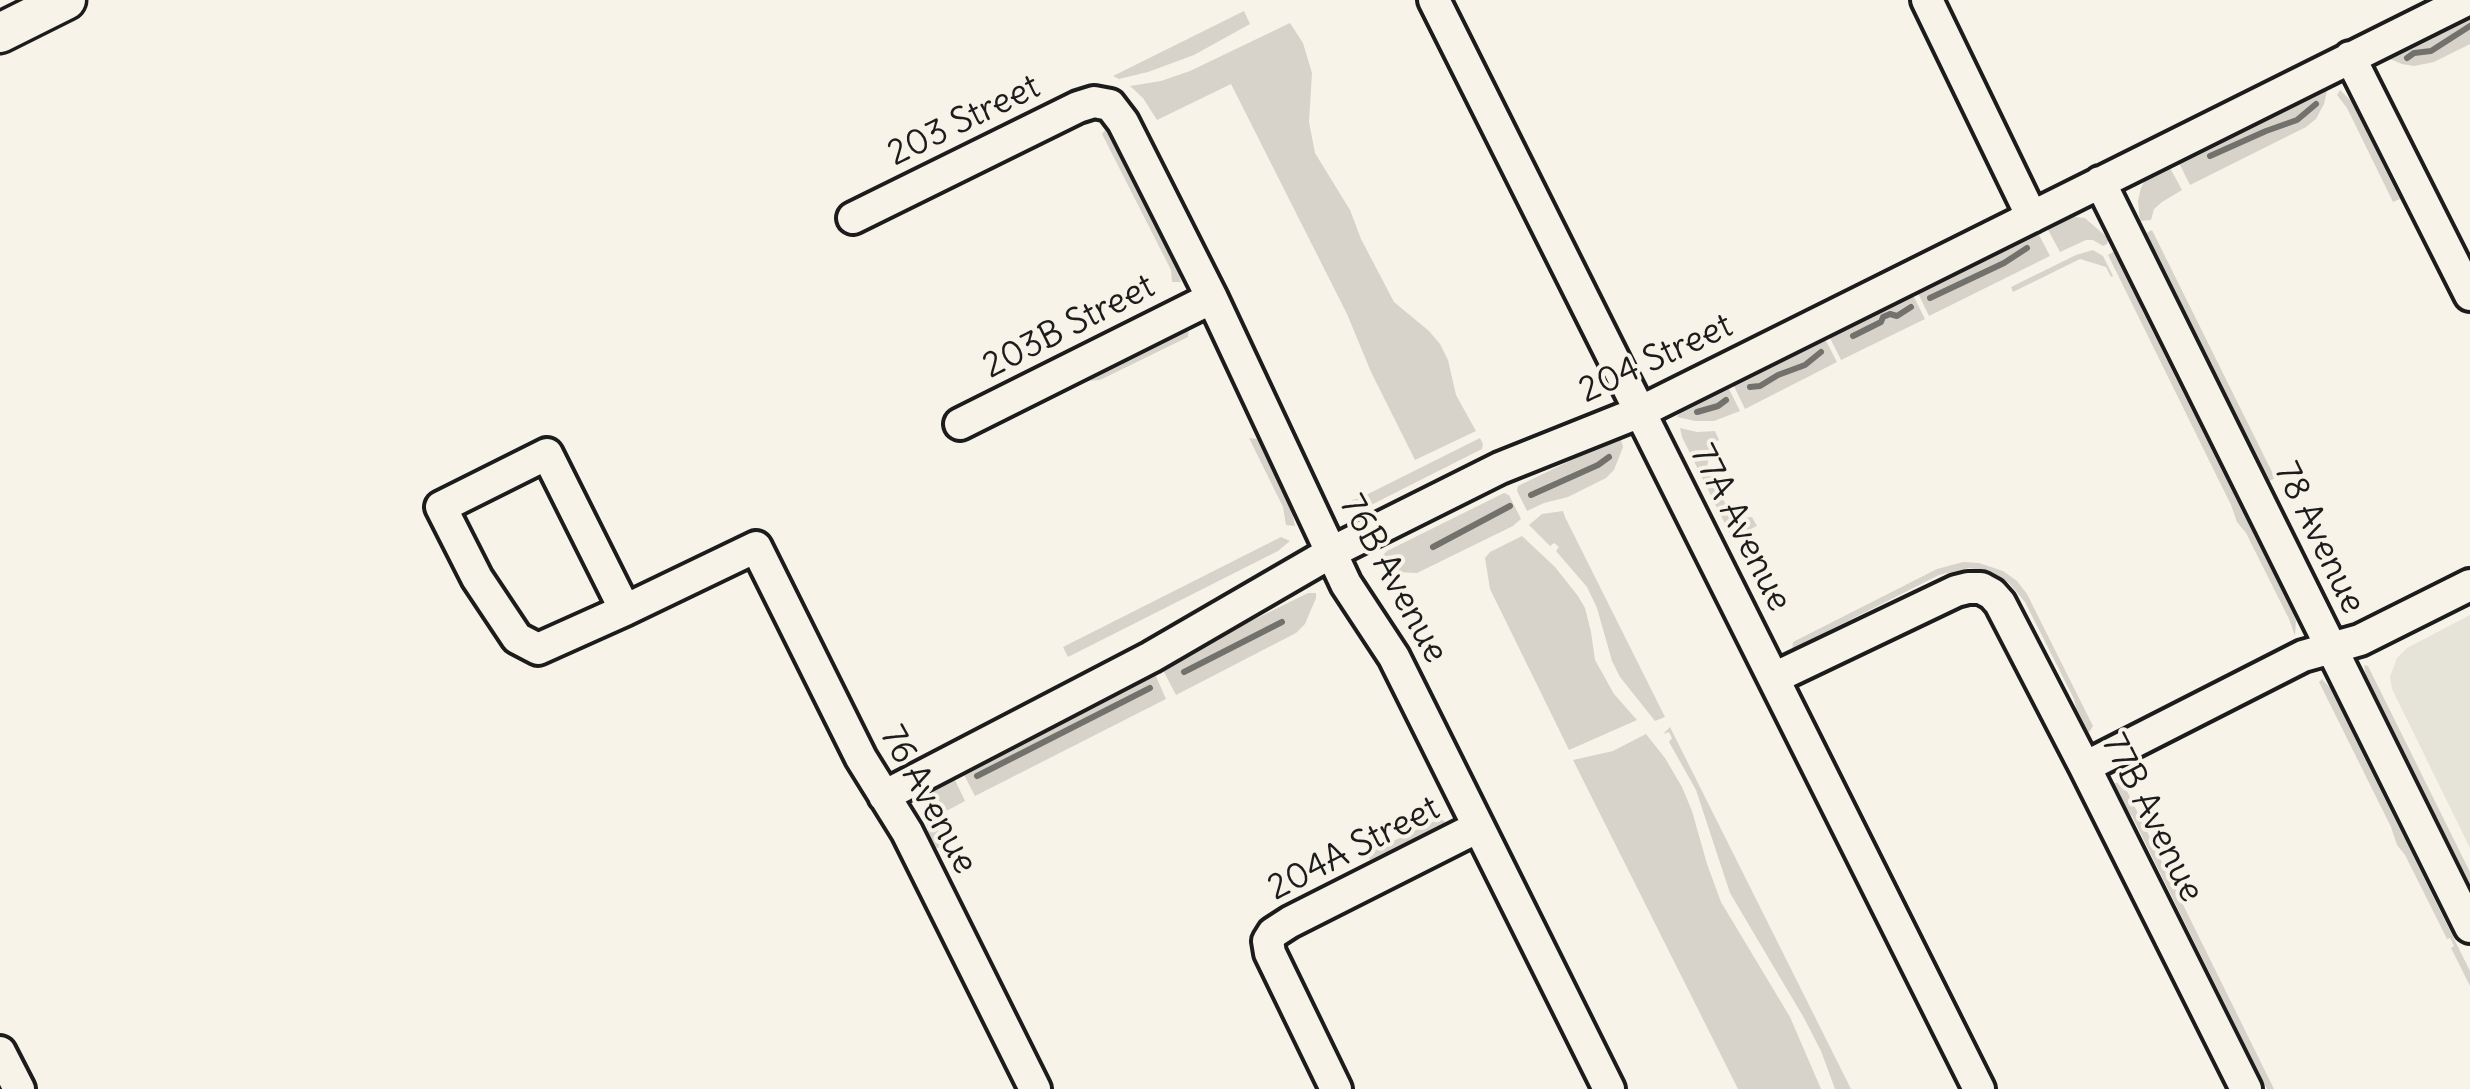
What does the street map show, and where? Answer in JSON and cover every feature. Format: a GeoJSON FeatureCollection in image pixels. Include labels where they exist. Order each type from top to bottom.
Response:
{"type":"FeatureCollection","features":[{"type":"Feature","properties":{"kind":"main road"},"geometry":{"type":"LineString","coordinates":[[0,33],[66,0]]}},
{"type":"Feature","properties":{"kind":"street","name":"77A Avenue"},"geometry":{"type":"LineString","coordinates":[[1434,0],[1979,1089]]}},
{"type":"Feature","properties":{"kind":"street"},"geometry":{"type":"LineString","coordinates":[[1927,0],[2032,217]]}},
{"type":"Feature","properties":{"kind":"street","name":"204 Street"},"geometry":{"type":"LineString","coordinates":[[884,796],[1150,658],[1332,552],[1500,468],[1640,412],[2467,0]]}},
{"type":"Feature","properties":{"kind":"street"},"geometry":{"type":"LineString","coordinates":[[2350,56],[2470,295]]}},
{"type":"Feature","properties":{"kind":"street","name":"203 Street"},"geometry":{"type":"LineString","coordinates":[[853,218],[1078,107],[1094,102],[1110,105]]}},
{"type":"Feature","properties":{"kind":"street","name":"76B Avenue"},"geometry":{"type":"LineString","coordinates":[[1110,105],[1123,122],[1212,298],[1351,593],[1394,657],[1609,1089]]}},
{"type":"Feature","properties":{"kind":"street","name":"78 Avenue"},"geometry":{"type":"LineString","coordinates":[[2100,182],[2470,927]]}},
{"type":"Feature","properties":{"kind":"street","name":"203B Street"},"geometry":{"type":"LineString","coordinates":[[960,424],[1212,298]]}},
{"type":"Feature","properties":{"kind":"street"},"geometry":{"type":"LineString","coordinates":[[547,454],[625,610],[538,649],[517,638],[477,578],[441,507],[547,454]]}},
{"type":"Feature","properties":{"kind":"street","name":"76 Avenue"},"geometry":{"type":"LineString","coordinates":[[625,610],[756,547],[861,758],[907,832],[1035,1089]]}},
{"type":"Feature","properties":{"kind":"street"},"geometry":{"type":"LineString","coordinates":[[2085,767],[2303,656],[2360,640],[2470,585]]}},
{"type":"Feature","properties":{"kind":"street","name":"77B Avenue"},"geometry":{"type":"LineString","coordinates":[[1774,678],[1956,591],[1981,588],[1992,594],[2000,602],[2085,767],[2246,1089]]}},
{"type":"Feature","properties":{"kind":"street","name":"204A Street"},"geometry":{"type":"LineString","coordinates":[[1336,1089],[1276,966],[1268,940],[1290,922],[1478,827]]}},
{"type":"Feature","properties":{"kind":"street"},"geometry":{"type":"LineString","coordinates":[[0,1052],[18,1089]]}},
{"type":"Feature","properties":{"kind":"shaded area"},"geometry":{"type":"Polygon","coordinates":[[[1244,11],[1250,24],[1194,55],[1148,72],[1119,79],[1113,76],[1244,11]]]}},
{"type":"Feature","properties":{"kind":"shaded area"},"geometry":{"type":"Polygon","coordinates":[[[2468,14],[2470,44],[2434,62],[2402,64],[2386,54],[2468,14]]]}},
{"type":"Feature","properties":{"kind":"shaded area"},"geometry":{"type":"Polygon","coordinates":[[[1290,23],[1303,43],[1312,73],[1309,122],[1315,153],[1350,210],[1394,302],[1440,344],[1456,395],[1476,431],[1415,460],[1347,314],[1231,84],[1157,120],[1130,86],[1190,71],[1290,23]]]}},
{"type":"Feature","properties":{"kind":"shaded area"},"geometry":{"type":"Polygon","coordinates":[[[2324,85],[2324,104],[2306,127],[2190,185],[2178,155],[2324,85]]]}},
{"type":"Feature","properties":{"kind":"shaded area"},"geometry":{"type":"Polygon","coordinates":[[[2340,90],[2351,101],[2400,199],[2393,202],[2337,95],[2340,90]]]}},
{"type":"Feature","properties":{"kind":"shaded area"},"geometry":{"type":"Polygon","coordinates":[[[1106,129],[1181,282],[1172,282],[1171,270],[1102,134],[1106,129]]]}},
{"type":"Feature","properties":{"kind":"shaded area"},"geometry":{"type":"Polygon","coordinates":[[[2164,163],[2182,190],[2154,209],[2151,220],[2140,221],[2141,188],[2146,178],[2164,163]]]}},
{"type":"Feature","properties":{"kind":"shaded area"},"geometry":{"type":"Polygon","coordinates":[[[2065,216],[2085,218],[2109,239],[2107,244],[2086,240],[2060,252],[2047,228],[2048,222],[2065,216]]]}},
{"type":"Feature","properties":{"kind":"shaded area"},"geometry":{"type":"Polygon","coordinates":[[[2032,229],[2037,231],[2050,256],[1929,316],[1917,286],[2032,229]]]}},
{"type":"Feature","properties":{"kind":"shaded area"},"geometry":{"type":"Polygon","coordinates":[[[2152,230],[2275,478],[2269,481],[2172,286],[2160,275],[2144,239],[2152,230]]]}},
{"type":"Feature","properties":{"kind":"shaded area"},"geometry":{"type":"Polygon","coordinates":[[[2093,250],[2103,256],[2113,276],[2106,267],[2080,259],[2013,292],[2011,287],[2093,250]]]}},
{"type":"Feature","properties":{"kind":"shaded area"},"geometry":{"type":"Polygon","coordinates":[[[2120,254],[2139,287],[2141,308],[2291,609],[2296,621],[2295,636],[2108,255],[2120,254]]]}},
{"type":"Feature","properties":{"kind":"shaded area"},"geometry":{"type":"Polygon","coordinates":[[[1907,291],[1912,293],[1925,319],[1841,360],[1829,330],[1907,291]]]}},
{"type":"Feature","properties":{"kind":"shaded area"},"geometry":{"type":"Polygon","coordinates":[[[1189,324],[1188,337],[1100,380],[1086,381],[1138,354],[1151,339],[1189,324]]]}},
{"type":"Feature","properties":{"kind":"shaded area"},"geometry":{"type":"Polygon","coordinates":[[[1819,335],[1837,362],[1745,409],[1733,378],[1819,335]]]}},
{"type":"Feature","properties":{"kind":"shaded area"},"geometry":{"type":"Polygon","coordinates":[[[1723,384],[1740,411],[1714,421],[1677,417],[1683,405],[1723,384]]]}},
{"type":"Feature","properties":{"kind":"shaded area"},"geometry":{"type":"Polygon","coordinates":[[[1680,428],[1715,431],[1719,440],[1712,444],[1707,467],[1729,511],[1733,509],[1742,518],[1752,517],[1757,526],[1732,538],[1680,428]]]}},
{"type":"Feature","properties":{"kind":"shaded area"},"geometry":{"type":"Polygon","coordinates":[[[1249,438],[1257,439],[1291,508],[1295,526],[1286,525],[1283,507],[1249,438]]]}},
{"type":"Feature","properties":{"kind":"shaded area"},"geometry":{"type":"Polygon","coordinates":[[[1480,438],[1482,449],[1352,511],[1352,500],[1480,438]]]}},
{"type":"Feature","properties":{"kind":"shaded area"},"geometry":{"type":"Polygon","coordinates":[[[1615,439],[1621,440],[1623,447],[1614,470],[1606,478],[1527,511],[1518,486],[1615,439]]]}},
{"type":"Feature","properties":{"kind":"shaded area"},"geometry":{"type":"Polygon","coordinates":[[[1504,493],[1509,495],[1521,519],[1513,526],[1417,573],[1394,572],[1377,561],[1387,551],[1504,493]]]}},
{"type":"Feature","properties":{"kind":"shaded area"},"geometry":{"type":"Polygon","coordinates":[[[1563,511],[1665,717],[1655,721],[1620,677],[1587,587],[1556,551],[1559,547],[1554,543],[1550,546],[1529,525],[1542,514],[1563,511]]]}},
{"type":"Feature","properties":{"kind":"shaded area"},"geometry":{"type":"Polygon","coordinates":[[[1522,536],[1578,596],[1585,608],[1595,660],[1614,694],[1637,720],[1569,750],[1490,589],[1485,558],[1522,536]]]}},
{"type":"Feature","properties":{"kind":"shaded area"},"geometry":{"type":"Polygon","coordinates":[[[1281,537],[1290,541],[1278,551],[1068,657],[1063,647],[1281,537]]]}},
{"type":"Feature","properties":{"kind":"shaded area"},"geometry":{"type":"Polygon","coordinates":[[[1963,562],[2003,571],[2027,594],[2093,726],[2088,734],[2080,726],[2074,699],[2025,602],[2009,583],[1988,571],[1969,568],[1939,575],[1824,633],[1810,647],[1792,651],[1793,642],[1937,569],[1963,562]]]}},
{"type":"Feature","properties":{"kind":"shaded area"},"geometry":{"type":"Polygon","coordinates":[[[1308,593],[1316,593],[1316,598],[1305,624],[1296,633],[1176,695],[1163,670],[1164,664],[1308,593]]]}},
{"type":"Feature","properties":{"kind":"shaded area"},"geometry":{"type":"Polygon","coordinates":[[[2470,615],[2470,848],[2392,689],[2390,677],[2397,658],[2407,648],[2470,615]]]}},
{"type":"Feature","properties":{"kind":"shaded area"},"geometry":{"type":"Polygon","coordinates":[[[2364,665],[2368,666],[2470,872],[2470,887],[2366,677],[2364,665]]]}},
{"type":"Feature","properties":{"kind":"shaded area"},"geometry":{"type":"Polygon","coordinates":[[[1149,671],[1155,674],[1166,699],[975,796],[962,771],[1149,671]]]}},
{"type":"Feature","properties":{"kind":"shaded area"},"geometry":{"type":"Polygon","coordinates":[[[2322,679],[2330,688],[2470,971],[2470,986],[2450,938],[2447,939],[2397,845],[2319,682],[2322,679]]]}},
{"type":"Feature","properties":{"kind":"shaded area"},"geometry":{"type":"Polygon","coordinates":[[[1670,727],[1851,1089],[1835,1089],[1804,1018],[1730,893],[1696,790],[1669,742],[1669,732],[1663,734],[1670,727]]]}},
{"type":"Feature","properties":{"kind":"shaded area"},"geometry":{"type":"Polygon","coordinates":[[[1646,734],[1682,787],[1721,902],[1790,1017],[1821,1089],[1738,1089],[1573,760],[1613,751],[1646,734]]]}},
{"type":"Feature","properties":{"kind":"shaded area"},"geometry":{"type":"Polygon","coordinates":[[[953,776],[965,801],[937,816],[935,825],[945,845],[932,847],[926,805],[938,780],[953,776]]]}},
{"type":"Feature","properties":{"kind":"shaded area"},"geometry":{"type":"Polygon","coordinates":[[[2112,783],[2123,783],[2274,1089],[2267,1089],[2132,816],[2118,802],[2112,783]]]}},
{"type":"Feature","properties":{"kind":"shaded area"},"geometry":{"type":"Polygon","coordinates":[[[1440,818],[1449,825],[1445,829],[1370,860],[1367,854],[1440,818]]]}},
{"type":"Feature","properties":{"kind":"waterway"},"geometry":{"type":"LineString","coordinates":[[2407,58],[2431,51],[2470,26]]}},
{"type":"Feature","properties":{"kind":"waterway"},"geometry":{"type":"LineString","coordinates":[[2210,156],[2297,120],[2316,104]]}},
{"type":"Feature","properties":{"kind":"waterway"},"geometry":{"type":"LineString","coordinates":[[1930,298],[2027,248]]}},
{"type":"Feature","properties":{"kind":"waterway"},"geometry":{"type":"LineString","coordinates":[[1853,336],[1881,322],[1883,317],[1897,316],[1911,307]]}},
{"type":"Feature","properties":{"kind":"waterway"},"geometry":{"type":"LineString","coordinates":[[1750,387],[1805,365],[1821,352]]}},
{"type":"Feature","properties":{"kind":"waterway"},"geometry":{"type":"LineString","coordinates":[[1697,412],[1726,400]]}},
{"type":"Feature","properties":{"kind":"waterway"},"geometry":{"type":"LineString","coordinates":[[1531,495],[1609,457]]}},
{"type":"Feature","properties":{"kind":"waterway"},"geometry":{"type":"LineString","coordinates":[[1433,547],[1510,506]]}},
{"type":"Feature","properties":{"kind":"waterway"},"geometry":{"type":"LineString","coordinates":[[1184,672],[1282,622]]}},
{"type":"Feature","properties":{"kind":"waterway"},"geometry":{"type":"LineString","coordinates":[[977,776],[1150,688]]}}]}
